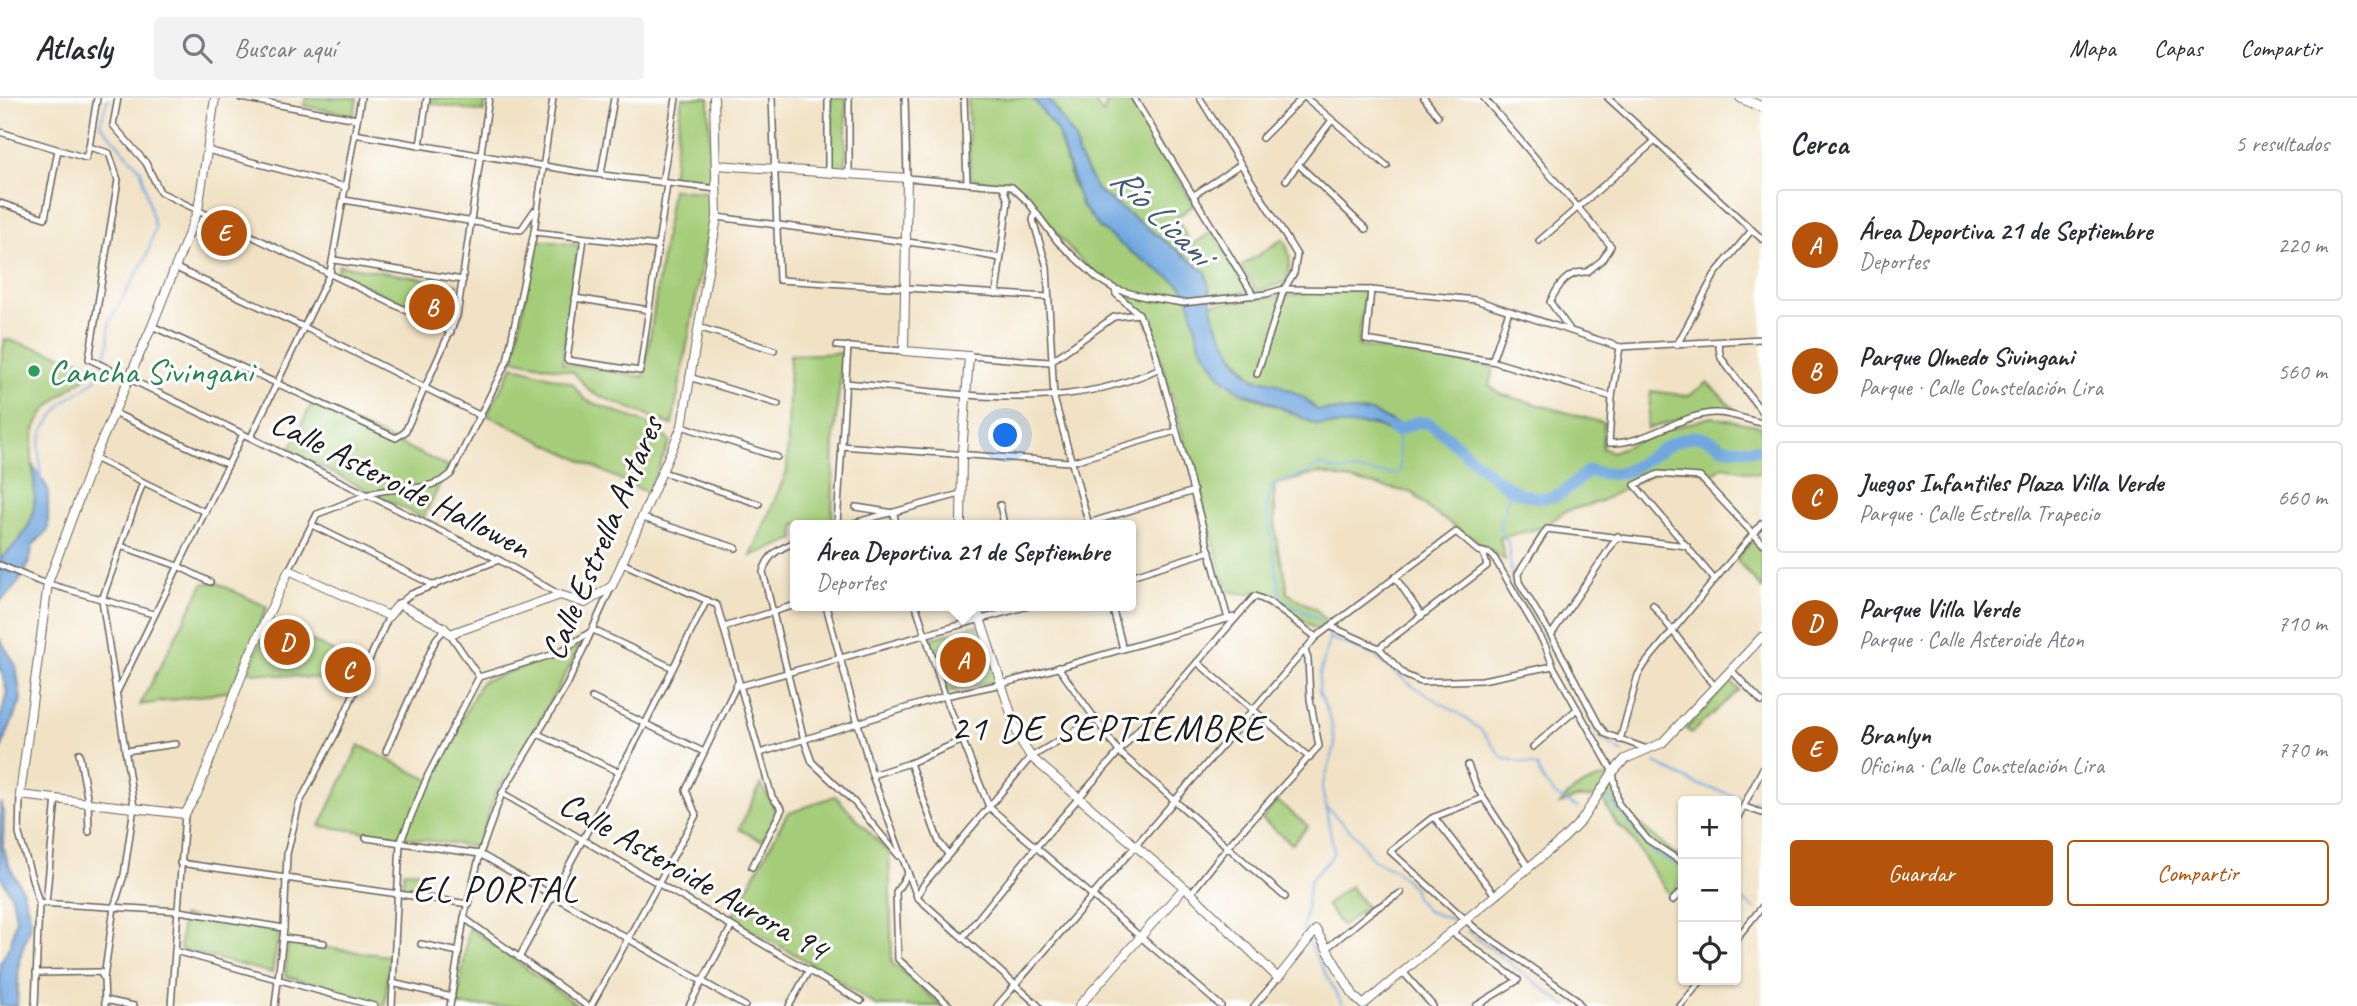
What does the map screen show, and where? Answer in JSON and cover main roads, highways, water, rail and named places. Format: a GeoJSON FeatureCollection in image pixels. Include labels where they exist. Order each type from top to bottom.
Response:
{"type":"FeatureCollection","features":[{"type":"Feature","properties":{"kind":"main road"},"geometry":{"type":"LineString","coordinates":[[1741,98],[1762,107]]}},
{"type":"Feature","properties":{"kind":"water","name":"Río Licani"},"geometry":{"type":"Polygon","coordinates":[[[1033,98],[1048,98],[1075,139],[1078,155],[1097,190],[1206,272],[1215,322],[1238,363],[1254,379],[1274,382],[1305,398],[1317,410],[1372,412],[1406,428],[1391,433],[1375,425],[1317,425],[1263,399],[1242,393],[1222,378],[1200,345],[1188,295],[1181,285],[1129,251],[1100,228],[1081,205],[1058,133],[1033,98]]]}},
{"type":"Feature","properties":{"kind":"water"},"geometry":{"type":"Polygon","coordinates":[[[34,467],[48,489],[48,530],[32,546],[22,577],[0,601],[0,559],[21,538],[31,519],[35,496],[34,467]]]}},
{"type":"Feature","properties":{"kind":"water"},"geometry":{"type":"Polygon","coordinates":[[[0,639],[16,666],[21,700],[0,751],[0,720],[7,692],[0,666],[0,639]]]}},
{"type":"Feature","properties":{"kind":"water"},"geometry":{"type":"Polygon","coordinates":[[[0,802],[4,814],[3,847],[10,868],[22,889],[31,920],[19,961],[17,1006],[0,1006],[0,963],[11,943],[16,918],[12,897],[0,875],[0,802]]]}},
{"type":"Feature","properties":{"kind":"waterway"},"geometry":{"type":"LineString","coordinates":[[41,483],[39,446],[44,429],[63,403],[94,381],[103,367],[109,342],[109,322],[147,256],[155,228],[141,170],[100,124],[108,98]]}},
{"type":"Feature","properties":{"kind":"waterway","name":"Río Licani"},"geometry":{"type":"LineString","coordinates":[[1392,428],[1397,431],[1417,422],[1428,423],[1502,483],[1536,498],[1558,495],[1588,471],[1621,473],[1686,438],[1710,440],[1723,448],[1762,450]]}},
{"type":"Feature","properties":{"kind":"waterway"},"geometry":{"type":"LineString","coordinates":[[1305,936],[1303,931],[1310,880],[1334,851],[1322,788],[1335,746],[1331,721],[1319,691],[1320,674],[1330,636],[1318,619],[1281,599],[1267,511],[1270,487],[1306,474],[1320,464],[1338,471],[1396,474],[1401,470],[1397,431]]}},
{"type":"Feature","properties":{"kind":"waterway"},"geometry":{"type":"LineString","coordinates":[[1511,488],[1499,527],[1508,543],[1512,579],[1545,630],[1600,738],[1623,753]]}},
{"type":"Feature","properties":{"kind":"waterway"},"geometry":{"type":"LineString","coordinates":[[1329,638],[1373,655],[1414,687],[1458,713],[1481,730],[1503,758],[1537,766],[1553,792],[1578,808]]}},
{"type":"Feature","properties":{"kind":"waterway"},"geometry":{"type":"LineString","coordinates":[[1655,763],[1696,784],[1743,798]]}},
{"type":"Feature","properties":{"kind":"waterway"},"geometry":{"type":"LineString","coordinates":[[1606,797],[1654,854],[1678,865]]}},
{"type":"Feature","properties":{"kind":"waterway"},"geometry":{"type":"LineString","coordinates":[[1752,800],[1762,803]]}},
{"type":"Feature","properties":{"kind":"waterway"},"geometry":{"type":"LineString","coordinates":[[1326,807],[1357,837],[1373,860],[1395,870],[1414,888],[1415,897],[1427,911],[1454,920]]}},
{"type":"Feature","properties":{"kind":"waterway"},"geometry":{"type":"LineString","coordinates":[[1741,899],[1755,909]]}},
{"type":"Feature","properties":{"kind":"waterway"},"geometry":{"type":"LineString","coordinates":[[1467,931],[1567,1006]]}},
{"type":"Feature","properties":{"kind":"waterway"},"geometry":{"type":"LineString","coordinates":[[1309,944],[1343,1006]]}},
{"type":"Feature","properties":{"kind":"place","name":"Branlyn"},"geometry":{"type":"Point","coordinates":[224,233]}},
{"type":"Feature","properties":{"kind":"place","name":"Parque Olmedo Sivingani"},"geometry":{"type":"Point","coordinates":[432,307]}},
{"type":"Feature","properties":{"kind":"place","name":"Cancha Sivingani"},"geometry":{"type":"Point","coordinates":[34,371]}},
{"type":"Feature","properties":{"kind":"place","name":"Parque Villa Verde"},"geometry":{"type":"Point","coordinates":[287,642]}},
{"type":"Feature","properties":{"kind":"place","name":"Área Deportiva 21 de Septiembre"},"geometry":{"type":"Point","coordinates":[963,660]}},
{"type":"Feature","properties":{"kind":"place","name":"Juegos Infantiles Plaza Villa Verde"},"geometry":{"type":"Point","coordinates":[348,670]}},
{"type":"Feature","properties":{"kind":"district","name":"21 DE SEPTIEMBRE"},"geometry":{"type":"Point","coordinates":[1108,727]}},
{"type":"Feature","properties":{"kind":"district","name":"EL PORTAL"},"geometry":{"type":"Point","coordinates":[496,888]}}]}
